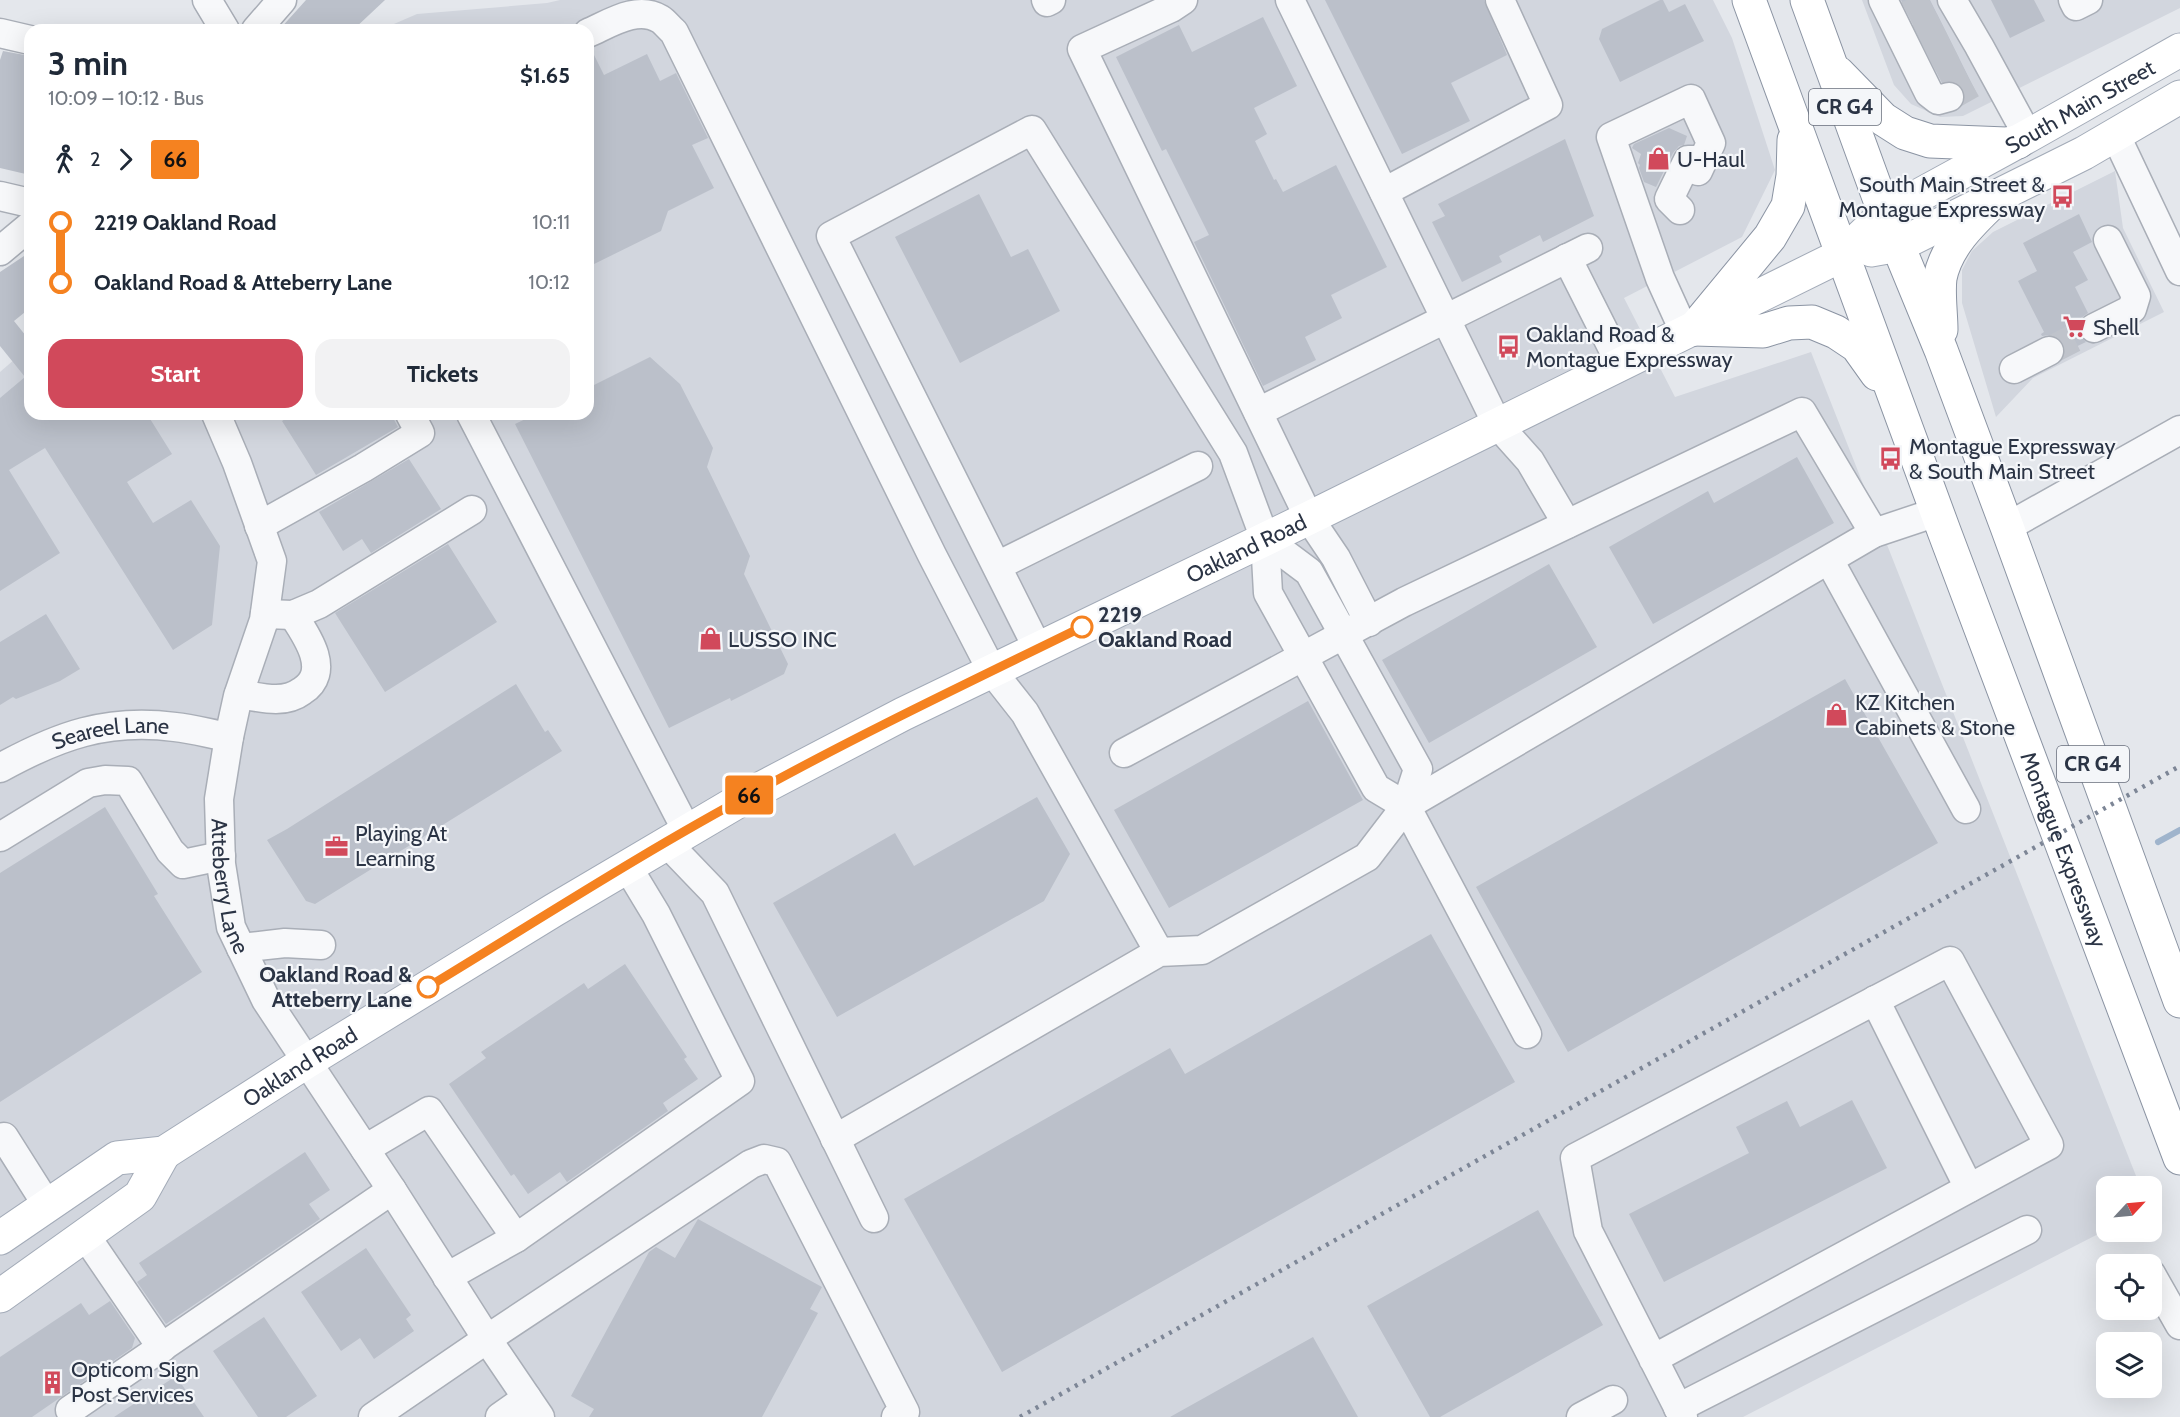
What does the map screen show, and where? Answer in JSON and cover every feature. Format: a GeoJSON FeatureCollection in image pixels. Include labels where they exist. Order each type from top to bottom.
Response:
{"type":"FeatureCollection","features":[{"type":"Feature","properties":{"kind":"main road","name":"Montague Expressway"},"geometry":{"type":"LineString","coordinates":[[1749,0],[1937,512],[2180,1158]]}},
{"type":"Feature","properties":{"kind":"main road","name":"CR G4"},"geometry":{"type":"LineString","coordinates":[[1815,3],[1829,63],[1941,350],[2180,1001]]}},
{"type":"Feature","properties":{"kind":"main road","name":"South Main Street"},"geometry":{"type":"LineString","coordinates":[[1886,214],[2180,50]]}},
{"type":"Feature","properties":{"kind":"main road"},"geometry":{"type":"LineString","coordinates":[[1829,63],[1883,118],[1905,133],[1930,141],[2006,144],[2023,139]]}},
{"type":"Feature","properties":{"kind":"main road","name":"South Main Street"},"geometry":{"type":"LineString","coordinates":[[1899,245],[2116,136],[2180,97]]}},
{"type":"Feature","properties":{"kind":"main road"},"geometry":{"type":"LineString","coordinates":[[1689,331],[1770,237],[1788,206],[1793,176],[1794,124]]}},
{"type":"Feature","properties":{"kind":"main road"},"geometry":{"type":"LineString","coordinates":[[1941,350],[1940,279],[1948,255],[1966,228],[2000,195]]}},
{"type":"Feature","properties":{"kind":"main road","name":"Oakland Road"},"geometry":{"type":"LineString","coordinates":[[1842,255],[1886,214]]}},
{"type":"Feature","properties":{"kind":"main road","name":"Oakland Road"},"geometry":{"type":"LineString","coordinates":[[0,1238],[117,1158],[164,1153],[306,1062],[627,866],[764,786],[903,714],[1309,518],[1842,255],[1899,245]]}},
{"type":"Feature","properties":{"kind":"main road"},"geometry":{"type":"LineString","coordinates":[[1689,331],[1763,331],[1789,323],[1812,322],[1836,332],[1857,346],[1895,398]]}},
{"type":"Feature","properties":{"kind":"main road","name":"Oakland Road"},"geometry":{"type":"LineString","coordinates":[[0,1296],[140,1196],[164,1153]]}},
{"type":"Feature","properties":{"kind":"street"},"geometry":{"type":"LineString","coordinates":[[207,0],[221,24]]}},
{"type":"Feature","properties":{"kind":"street"},"geometry":{"type":"LineString","coordinates":[[261,24],[282,0]]}},
{"type":"Feature","properties":{"kind":"street"},"geometry":{"type":"LineString","coordinates":[[1046,0],[1047,2],[1051,0]]}},
{"type":"Feature","properties":{"kind":"street"},"geometry":{"type":"LineString","coordinates":[[1183,0],[1171,8],[1082,49],[1309,518],[1336,558],[1369,622]]}},
{"type":"Feature","properties":{"kind":"street"},"geometry":{"type":"LineString","coordinates":[[1290,0],[1497,424],[1530,461],[1567,524]]}},
{"type":"Feature","properties":{"kind":"street"},"geometry":{"type":"LineString","coordinates":[[1384,192],[1548,105],[1500,0]]}},
{"type":"Feature","properties":{"kind":"street"},"geometry":{"type":"LineString","coordinates":[[2073,0],[2076,6],[2088,0]]}},
{"type":"Feature","properties":{"kind":"street"},"geometry":{"type":"LineString","coordinates":[[594,30],[628,16],[644,14],[659,18],[674,32],[992,671],[1025,713],[1159,952]]}},
{"type":"Feature","properties":{"kind":"street"},"geometry":{"type":"LineString","coordinates":[[0,33],[24,39]]}},
{"type":"Feature","properties":{"kind":"street"},"geometry":{"type":"LineString","coordinates":[[1940,43],[2023,139]]}},
{"type":"Feature","properties":{"kind":"street"},"geometry":{"type":"LineString","coordinates":[[1644,232],[1674,223],[1711,142],[1691,99],[1611,137],[1644,232],[1660,278],[1689,331]]}},
{"type":"Feature","properties":{"kind":"street"},"geometry":{"type":"LineString","coordinates":[[1038,649],[831,236],[1032,130],[1233,453],[1265,539],[1268,593],[1376,788],[1406,806],[1527,1034]]}},
{"type":"Feature","properties":{"kind":"street"},"geometry":{"type":"LineString","coordinates":[[2116,136],[2180,271]]}},
{"type":"Feature","properties":{"kind":"street"},"geometry":{"type":"LineString","coordinates":[[0,196],[24,202]]}},
{"type":"Feature","properties":{"kind":"street"},"geometry":{"type":"LineString","coordinates":[[0,251],[24,231]]}},
{"type":"Feature","properties":{"kind":"street"},"geometry":{"type":"LineString","coordinates":[[2094,328],[2132,309],[2136,296],[2108,240]]}},
{"type":"Feature","properties":{"kind":"street"},"geometry":{"type":"LineString","coordinates":[[1258,412],[1578,253],[1621,364]]}},
{"type":"Feature","properties":{"kind":"street"},"geometry":{"type":"LineString","coordinates":[[2014,369],[2049,351]]}},
{"type":"Feature","properties":{"kind":"street"},"geometry":{"type":"LineString","coordinates":[[1124,753],[1404,602],[1802,412],[1874,533]]}},
{"type":"Feature","properties":{"kind":"street","name":"Atteberry Lane"},"geometry":{"type":"LineString","coordinates":[[219,420],[237,463],[272,561],[279,615],[239,694],[229,737],[219,800],[221,856],[231,927],[266,1000],[533,1408]]}},
{"type":"Feature","properties":{"kind":"street"},"geometry":{"type":"LineString","coordinates":[[260,526],[420,433],[413,420]]}},
{"type":"Feature","properties":{"kind":"street"},"geometry":{"type":"LineString","coordinates":[[474,420],[677,837],[715,893],[874,1218]]}},
{"type":"Feature","properties":{"kind":"street"},"geometry":{"type":"LineString","coordinates":[[2007,527],[2180,430]]}},
{"type":"Feature","properties":{"kind":"street"},"geometry":{"type":"LineString","coordinates":[[997,566],[1198,465]]}},
{"type":"Feature","properties":{"kind":"street"},"geometry":{"type":"LineString","coordinates":[[279,615],[319,604],[472,510]]}},
{"type":"Feature","properties":{"kind":"street"},"geometry":{"type":"LineString","coordinates":[[1406,806],[1874,533],[1937,512]]}},
{"type":"Feature","properties":{"kind":"street"},"geometry":{"type":"LineString","coordinates":[[835,1139],[1159,952],[1202,950],[1367,857],[1406,806],[1418,769],[1309,572],[1265,539]]}},
{"type":"Feature","properties":{"kind":"street"},"geometry":{"type":"LineString","coordinates":[[1828,560],[1966,810]]}},
{"type":"Feature","properties":{"kind":"street"},"geometry":{"type":"LineString","coordinates":[[239,694],[276,699],[294,697],[312,685],[318,669],[310,639],[279,615]]}},
{"type":"Feature","properties":{"kind":"street","name":"Seareel Lane"},"geometry":{"type":"LineString","coordinates":[[0,768],[67,735],[99,727],[131,724],[174,727],[229,737]]}},
{"type":"Feature","properties":{"kind":"street"},"geometry":{"type":"LineString","coordinates":[[0,837],[88,783],[105,780],[128,781],[170,851],[183,864],[221,856]]}},
{"type":"Feature","properties":{"kind":"street"},"geometry":{"type":"LineString","coordinates":[[447,1277],[516,1238],[740,1081],[656,914],[627,866]]}},
{"type":"Feature","properties":{"kind":"street"},"geometry":{"type":"LineString","coordinates":[[241,948],[285,944],[321,945]]}},
{"type":"Feature","properties":{"kind":"street"},"geometry":{"type":"LineString","coordinates":[[1653,1359],[2049,1145],[1950,961],[1575,1158],[1588,1231],[1653,1359],[1681,1412],[2027,1230]]}},
{"type":"Feature","properties":{"kind":"street"},"geometry":{"type":"LineString","coordinates":[[1875,1000],[1969,1188]]}},
{"type":"Feature","properties":{"kind":"street"},"geometry":{"type":"LineString","coordinates":[[365,1149],[429,1111],[516,1238]]}},
{"type":"Feature","properties":{"kind":"street"},"geometry":{"type":"LineString","coordinates":[[4,1137],[46,1205]]}},
{"type":"Feature","properties":{"kind":"street"},"geometry":{"type":"LineString","coordinates":[[373,1417],[486,1338],[751,1164],[764,1160],[777,1162],[905,1412],[896,1417]]}},
{"type":"Feature","properties":{"kind":"street"},"geometry":{"type":"LineString","coordinates":[[70,1410],[392,1190]]}},
{"type":"Feature","properties":{"kind":"street"},"geometry":{"type":"LineString","coordinates":[[86,1235],[162,1348]]}},
{"type":"Feature","properties":{"kind":"street"},"geometry":{"type":"LineString","coordinates":[[2162,1293],[2180,1325]]}},
{"type":"Feature","properties":{"kind":"street"},"geometry":{"type":"LineString","coordinates":[[1581,1417],[1613,1400]]}},
{"type":"Feature","properties":{"kind":"street"},"geometry":{"type":"LineString","coordinates":[[501,1417],[533,1408]]}},
{"type":"Feature","properties":{"kind":"shaded area"},"geometry":{"type":"Polygon","coordinates":[[[560,0],[1713,0],[1732,38],[1775,170],[1742,237],[1624,298],[1675,397],[1811,352],[2136,1176],[2096,1176],[2096,1235],[1743,1417],[0,1417],[0,372],[24,351],[24,420],[594,420],[594,24],[394,24],[417,14],[560,0]]]}},
{"type":"Feature","properties":{"kind":"shaded area"},"geometry":{"type":"Polygon","coordinates":[[[1862,0],[2180,0],[2180,8],[1963,116],[1940,117],[1911,104],[1894,85],[1862,0]]]}},
{"type":"Feature","properties":{"kind":"shaded area"},"geometry":{"type":"Polygon","coordinates":[[[2115,171],[2123,228],[2164,312],[2033,378],[1996,417],[1962,303],[1962,270],[1972,251],[1993,232],[2115,171]]]}},
{"type":"Feature","properties":{"kind":"building"},"geometry":{"type":"Polygon","coordinates":[[[306,0],[385,0],[359,24],[284,24],[306,0]]]}},
{"type":"Feature","properties":{"kind":"building"},"geometry":{"type":"Polygon","coordinates":[[[1325,0],[1484,0],[1507,55],[1451,83],[1470,121],[1402,154],[1325,0]]]}},
{"type":"Feature","properties":{"kind":"building"},"geometry":{"type":"Polygon","coordinates":[[[1663,0],[1669,12],[1685,4],[1704,41],[1620,82],[1599,39],[1602,29],[1663,0]]]}},
{"type":"Feature","properties":{"kind":"building"},"geometry":{"type":"Polygon","coordinates":[[[1901,0],[1930,0],[1976,92],[1965,97],[1960,85],[1953,81],[1942,82],[1901,0]]]}},
{"type":"Feature","properties":{"kind":"building"},"geometry":{"type":"Polygon","coordinates":[[[1991,0],[2034,0],[2045,21],[2010,38],[1991,0]]]}},
{"type":"Feature","properties":{"kind":"building"},"geometry":{"type":"Polygon","coordinates":[[[1263,17],[1297,86],[1254,108],[1267,134],[1255,141],[1274,180],[1276,179],[1283,192],[1336,165],[1387,267],[1331,295],[1342,318],[1305,337],[1316,360],[1263,386],[1194,242],[1209,235],[1166,149],[1162,151],[1116,57],[1179,25],[1192,52],[1263,17]]]}},
{"type":"Feature","properties":{"kind":"building"},"geometry":{"type":"Polygon","coordinates":[[[3,51],[24,55],[24,174],[0,168],[0,60],[3,51]]]}},
{"type":"Feature","properties":{"kind":"building"},"geometry":{"type":"Polygon","coordinates":[[[647,54],[660,81],[676,73],[708,138],[692,145],[714,188],[668,211],[661,231],[594,264],[594,55],[604,75],[647,54]]]}},
{"type":"Feature","properties":{"kind":"building","name":"U-Haul"},"geometry":{"type":"Polygon","coordinates":[[[1669,128],[1687,136],[1684,145],[1679,146],[1673,153],[1656,187],[1644,182],[1638,163],[1641,154],[1632,148],[1634,144],[1669,128]]]}},
{"type":"Feature","properties":{"kind":"building"},"geometry":{"type":"Polygon","coordinates":[[[1565,139],[1594,216],[1543,242],[1540,235],[1499,256],[1502,262],[1462,282],[1432,222],[1445,216],[1438,204],[1565,139]]]}},
{"type":"Feature","properties":{"kind":"building"},"geometry":{"type":"Polygon","coordinates":[[[979,194],[1011,257],[1028,249],[1060,311],[960,363],[895,237],[979,194]]]}},
{"type":"Feature","properties":{"kind":"building","name":"Shell"},"geometry":{"type":"Polygon","coordinates":[[[2079,214],[2092,242],[2073,252],[2088,280],[2075,287],[2088,313],[2081,318],[2078,326],[2080,336],[2086,342],[2065,352],[2064,344],[2058,338],[2050,335],[2042,336],[2044,332],[2018,281],[2037,271],[2023,243],[2079,214]]]}},
{"type":"Feature","properties":{"kind":"building"},"geometry":{"type":"Polygon","coordinates":[[[24,256],[24,313],[14,321],[24,334],[24,376],[0,346],[0,272],[24,256]]]}},
{"type":"Feature","properties":{"kind":"building"},"geometry":{"type":"Polygon","coordinates":[[[650,357],[680,384],[713,448],[707,467],[750,556],[744,574],[788,664],[784,674],[731,701],[730,698],[669,728],[515,424],[523,420],[594,420],[594,385],[650,357]]]}},
{"type":"Feature","properties":{"kind":"building"},"geometry":{"type":"Polygon","coordinates":[[[24,378],[24,420],[151,420],[172,454],[127,482],[153,523],[191,500],[220,546],[212,625],[173,650],[45,448],[9,470],[60,553],[0,591],[0,398],[24,378]]]}},
{"type":"Feature","properties":{"kind":"building"},"geometry":{"type":"Polygon","coordinates":[[[394,420],[398,427],[316,475],[282,421],[394,420]]]}},
{"type":"Feature","properties":{"kind":"building"},"geometry":{"type":"Polygon","coordinates":[[[1797,457],[1834,523],[1653,624],[1609,547],[1708,491],[1714,503],[1797,457]]]}},
{"type":"Feature","properties":{"kind":"building"},"geometry":{"type":"Polygon","coordinates":[[[409,459],[441,509],[371,553],[362,539],[343,551],[319,512],[409,459]]]}},
{"type":"Feature","properties":{"kind":"building"},"geometry":{"type":"Polygon","coordinates":[[[448,544],[497,622],[385,692],[335,613],[448,544]]]}},
{"type":"Feature","properties":{"kind":"building"},"geometry":{"type":"Polygon","coordinates":[[[1549,564],[1597,647],[1429,743],[1382,660],[1549,564]]]}},
{"type":"Feature","properties":{"kind":"building"},"geometry":{"type":"Polygon","coordinates":[[[46,614],[80,669],[60,681],[16,699],[13,697],[0,705],[0,642],[46,614]]]}},
{"type":"Feature","properties":{"kind":"building"},"geometry":{"type":"Polygon","coordinates":[[[1845,679],[1938,843],[1568,1052],[1476,887],[1845,679]]]}},
{"type":"Feature","properties":{"kind":"building"},"geometry":{"type":"Polygon","coordinates":[[[516,684],[545,732],[548,730],[562,751],[315,904],[306,901],[267,840],[516,684]]]}},
{"type":"Feature","properties":{"kind":"building"},"geometry":{"type":"Polygon","coordinates":[[[1308,701],[1363,800],[1169,908],[1114,810],[1308,701]]]}},
{"type":"Feature","properties":{"kind":"building"},"geometry":{"type":"Polygon","coordinates":[[[1037,797],[1070,854],[1044,901],[837,1017],[773,903],[895,833],[914,866],[1037,797]]]}},
{"type":"Feature","properties":{"kind":"building"},"geometry":{"type":"Polygon","coordinates":[[[105,807],[158,894],[154,896],[202,972],[0,1102],[0,873],[105,807]]]}},
{"type":"Feature","properties":{"kind":"building"},"geometry":{"type":"Polygon","coordinates":[[[1431,934],[1515,1082],[1002,1372],[904,1199],[1170,1048],[1185,1074],[1431,934]]]}},
{"type":"Feature","properties":{"kind":"building"},"geometry":{"type":"Polygon","coordinates":[[[625,964],[687,1057],[684,1059],[698,1079],[663,1103],[668,1111],[567,1182],[560,1172],[528,1194],[514,1174],[511,1176],[449,1084],[486,1058],[481,1052],[584,983],[588,989],[625,964]]]}},
{"type":"Feature","properties":{"kind":"building"},"geometry":{"type":"Polygon","coordinates":[[[1852,1100],[1887,1168],[1664,1282],[1629,1214],[1749,1153],[1736,1127],[1787,1101],[1800,1127],[1852,1100]]]}},
{"type":"Feature","properties":{"kind":"building"},"geometry":{"type":"Polygon","coordinates":[[[305,1152],[330,1190],[309,1204],[320,1219],[166,1324],[137,1282],[147,1275],[139,1263],[305,1152]]]}},
{"type":"Feature","properties":{"kind":"building"},"geometry":{"type":"Polygon","coordinates":[[[1538,1210],[1603,1325],[1440,1417],[1430,1417],[1367,1306],[1538,1210]]]}},
{"type":"Feature","properties":{"kind":"building"},"geometry":{"type":"Polygon","coordinates":[[[698,1219],[822,1287],[810,1309],[818,1313],[762,1417],[589,1417],[594,1409],[571,1396],[649,1252],[656,1247],[675,1258],[698,1219]]]}},
{"type":"Feature","properties":{"kind":"building"},"geometry":{"type":"Polygon","coordinates":[[[366,1248],[411,1315],[406,1319],[414,1331],[374,1359],[360,1338],[341,1351],[301,1292],[366,1248]]]}},
{"type":"Feature","properties":{"kind":"building","name":"Opticom Sign Post Services"},"geometry":{"type":"Polygon","coordinates":[[[110,1301],[135,1338],[132,1348],[32,1417],[0,1417],[0,1357],[81,1303],[89,1315],[110,1301]]]}},
{"type":"Feature","properties":{"kind":"building"},"geometry":{"type":"Polygon","coordinates":[[[264,1317],[317,1396],[286,1417],[258,1417],[213,1351],[264,1317]]]}},
{"type":"Feature","properties":{"kind":"building"},"geometry":{"type":"Polygon","coordinates":[[[1313,1337],[1358,1417],[1170,1417],[1313,1337]]]}},
{"type":"Feature","properties":{"kind":"building"},"geometry":{"type":"Polygon","coordinates":[[[176,1376],[204,1417],[114,1417],[176,1376]]]}},
{"type":"Feature","properties":{"kind":"waterway"},"geometry":{"type":"LineString","coordinates":[[2158,842],[2180,830]]}},
{"type":"Feature","properties":{"kind":"tunnel"},"geometry":{"type":"LineString","coordinates":[[1908,15],[1931,3]]}},
{"type":"Feature","properties":{"kind":"tunnel"},"geometry":{"type":"LineString","coordinates":[[1919,38],[1943,26]]}},
{"type":"Feature","properties":{"kind":"tunnel"},"geometry":{"type":"LineString","coordinates":[[1929,58],[1953,46]]}},
{"type":"Feature","properties":{"kind":"tunnel"},"geometry":{"type":"LineString","coordinates":[[1940,79],[1963,67]]}},
{"type":"Feature","properties":{"kind":"tunnel"},"geometry":{"type":"LineString","coordinates":[[1949,97],[1972,84]]}},
{"type":"Feature","properties":{"kind":"tunnel"},"geometry":{"type":"LineString","coordinates":[[2049,351],[2094,328]]}},
{"type":"Feature","properties":{"kind":"railway"},"geometry":{"type":"LineString","coordinates":[[1020,1417],[2180,766]]}},
{"type":"Feature","properties":{"kind":"bus line","name":"66"},"geometry":{"type":"LineString","coordinates":[[428,987],[754,792],[903,714],[1082,627]]}},
{"type":"Feature","properties":{"kind":"place","name":"U-Haul"},"geometry":{"type":"Point","coordinates":[1659,159]}},
{"type":"Feature","properties":{"kind":"place","name":"South Main Street & Montague Expressway"},"geometry":{"type":"Point","coordinates":[2063,197]}},
{"type":"Feature","properties":{"kind":"place","name":"Shell"},"geometry":{"type":"Point","coordinates":[2075,327]}},
{"type":"Feature","properties":{"kind":"place","name":"Oakland Road & Montague Expressway"},"geometry":{"type":"Point","coordinates":[1508,347]}},
{"type":"Feature","properties":{"kind":"place","name":"Montague Expressway & South Main Street"},"geometry":{"type":"Point","coordinates":[1891,459]}},
{"type":"Feature","properties":{"kind":"place","name":"2219 Oakland Road"},"geometry":{"type":"Point","coordinates":[1082,627]}},
{"type":"Feature","properties":{"kind":"place","name":"LUSSO INC"},"geometry":{"type":"Point","coordinates":[710,639]}},
{"type":"Feature","properties":{"kind":"place","name":"KZ Kitchen Cabinets & Stone"},"geometry":{"type":"Point","coordinates":[1837,715]}},
{"type":"Feature","properties":{"kind":"place","name":"Playing At Learning"},"geometry":{"type":"Point","coordinates":[337,846]}},
{"type":"Feature","properties":{"kind":"place","name":"Oakland Road & Atteberry Lane"},"geometry":{"type":"Point","coordinates":[428,987]}},
{"type":"Feature","properties":{"kind":"place","name":"Opticom Sign Post Services"},"geometry":{"type":"Point","coordinates":[53,1382]}}]}
